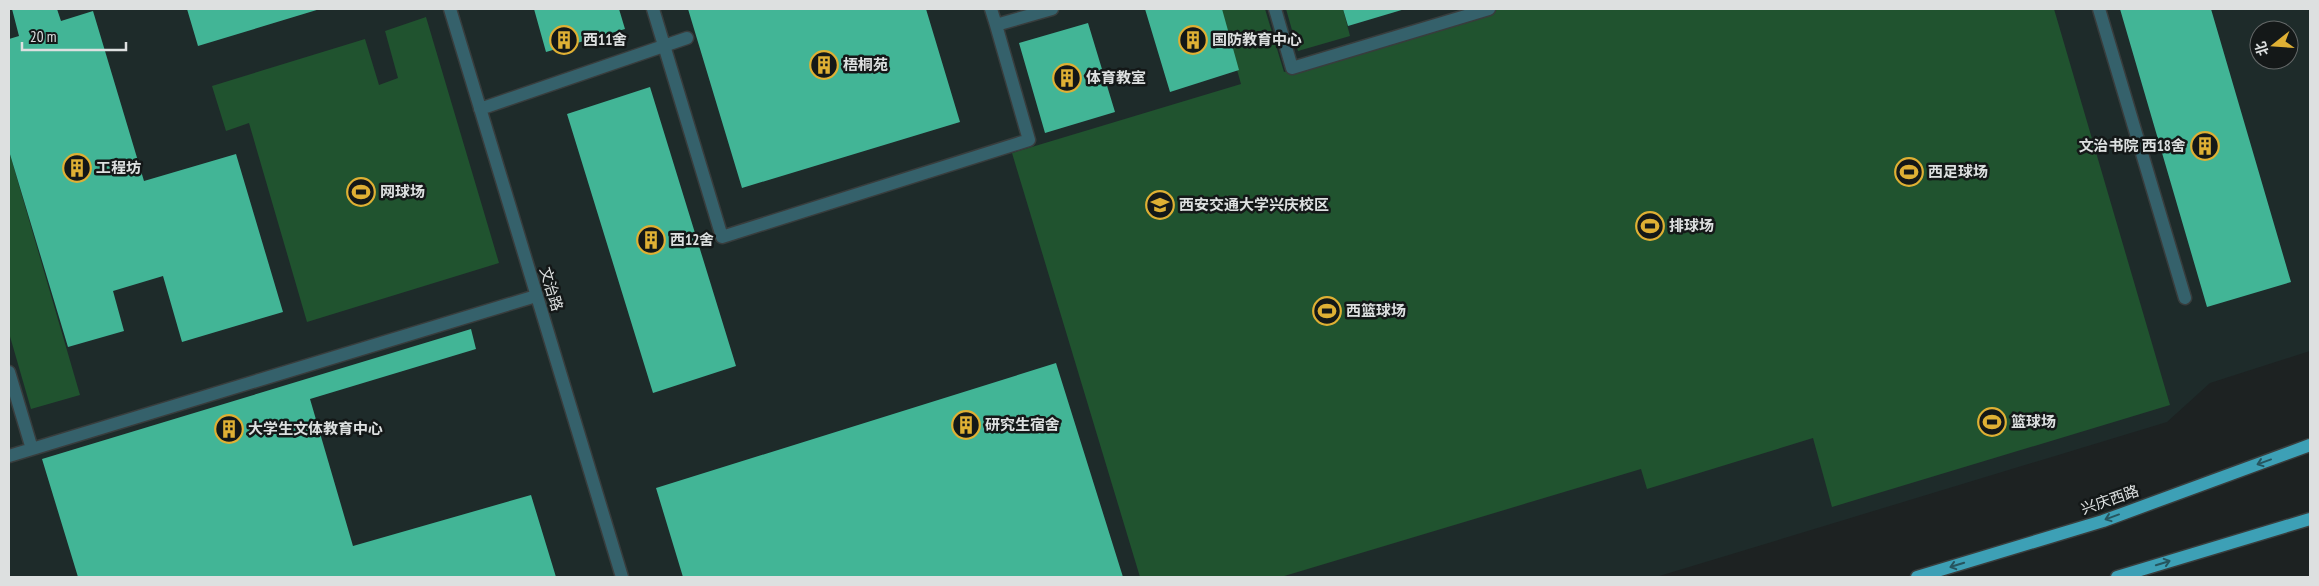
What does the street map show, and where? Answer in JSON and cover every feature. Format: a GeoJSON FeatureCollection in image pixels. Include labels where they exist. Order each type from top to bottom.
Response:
{"type":"FeatureCollection","features":[{"type":"Feature","properties":{"kind":"main road","name":"兴庆西路"},"geometry":{"type":"LineString","coordinates":[[1917,577],[2103,521],[2310,445]]}},
{"type":"Feature","properties":{"kind":"main road"},"geometry":{"type":"LineString","coordinates":[[2117,577],[2310,519]]}},
{"type":"Feature","properties":{"kind":"street","name":"文治路"},"geometry":{"type":"LineString","coordinates":[[450,9],[622,577]]}},
{"type":"Feature","properties":{"kind":"street"},"geometry":{"type":"LineString","coordinates":[[653,9],[722,237],[1029,140],[990,9]]}},
{"type":"Feature","properties":{"kind":"street"},"geometry":{"type":"LineString","coordinates":[[996,25],[1052,9]]}},
{"type":"Feature","properties":{"kind":"street"},"geometry":{"type":"LineString","coordinates":[[1275,9],[1292,68],[1489,9]]}},
{"type":"Feature","properties":{"kind":"street"},"geometry":{"type":"LineString","coordinates":[[2099,9],[2185,298]]}},
{"type":"Feature","properties":{"kind":"street"},"geometry":{"type":"LineString","coordinates":[[480,109],[688,38]]}},
{"type":"Feature","properties":{"kind":"street"},"geometry":{"type":"LineString","coordinates":[[9,456],[536,296]]}},
{"type":"Feature","properties":{"kind":"street"},"geometry":{"type":"LineString","coordinates":[[9,372],[32,449]]}},
{"type":"Feature","properties":{"kind":"shaded area","name":"西安交通大学兴庆校区"},"geometry":{"type":"Polygon","coordinates":[[[9,9],[2310,9],[2310,351],[2210,383],[2167,422],[1656,577],[9,577],[9,9]]]}},
{"type":"Feature","properties":{"kind":"green space"},"geometry":{"type":"Polygon","coordinates":[[[1220,9],[1265,9],[1284,72],[1489,9],[2054,9],[2170,405],[1832,507],[1813,438],[1647,489],[1641,469],[1281,577],[1140,577],[1012,153],[1241,84],[1220,9]]]}},
{"type":"Feature","properties":{"kind":"green space"},"geometry":{"type":"Polygon","coordinates":[[[1286,9],[1343,9],[1350,36],[1298,51],[1286,9]]]}},
{"type":"Feature","properties":{"kind":"green space","name":"网球场"},"geometry":{"type":"Polygon","coordinates":[[[426,17],[499,263],[307,322],[249,123],[226,131],[212,86],[365,39],[379,85],[398,78],[385,31],[426,17]]]}},
{"type":"Feature","properties":{"kind":"green space"},"geometry":{"type":"Polygon","coordinates":[[[9,151],[80,395],[31,409],[9,333],[9,151]]]}},
{"type":"Feature","properties":{"kind":"building","name":"工程坊"},"geometry":{"type":"Polygon","coordinates":[[[12,9],[57,9],[61,21],[93,11],[144,181],[236,154],[283,312],[182,342],[163,276],[113,291],[124,331],[68,347],[9,151],[9,39],[19,36],[12,9]]]}},
{"type":"Feature","properties":{"kind":"building"},"geometry":{"type":"Polygon","coordinates":[[[187,9],[320,9],[198,46],[187,9]]]}},
{"type":"Feature","properties":{"kind":"building","name":"西11舍"},"geometry":{"type":"Polygon","coordinates":[[[534,9],[619,9],[625,29],[546,52],[534,9]]]}},
{"type":"Feature","properties":{"kind":"building","name":"梧桐苑"},"geometry":{"type":"Polygon","coordinates":[[[688,9],[926,9],[960,122],[742,188],[688,9]]]}},
{"type":"Feature","properties":{"kind":"building","name":"国防教育中心"},"geometry":{"type":"Polygon","coordinates":[[[1145,9],[1222,9],[1239,70],[1170,92],[1145,9]]]}},
{"type":"Feature","properties":{"kind":"building"},"geometry":{"type":"Polygon","coordinates":[[[1343,9],[1405,9],[1348,26],[1343,9]]]}},
{"type":"Feature","properties":{"kind":"building","name":"文治书院 西18舍"},"geometry":{"type":"Polygon","coordinates":[[[2120,9],[2211,9],[2291,282],[2207,307],[2120,9]]]}},
{"type":"Feature","properties":{"kind":"building","name":"体育教室"},"geometry":{"type":"Polygon","coordinates":[[[1088,23],[1115,112],[1045,133],[1019,43],[1088,23]]]}},
{"type":"Feature","properties":{"kind":"building","name":"西12舍"},"geometry":{"type":"Polygon","coordinates":[[[650,87],[736,366],[653,393],[567,114],[650,87]]]}},
{"type":"Feature","properties":{"kind":"building","name":"大学生文体教育中心"},"geometry":{"type":"Polygon","coordinates":[[[471,329],[476,349],[310,399],[353,546],[531,495],[556,577],[78,577],[42,459],[471,329]]]}},
{"type":"Feature","properties":{"kind":"building","name":"研究生宿舍"},"geometry":{"type":"Polygon","coordinates":[[[1056,363],[1123,577],[683,577],[656,488],[1056,363]]]}},
{"type":"Feature","properties":{"kind":"place","name":"西11舍"},"geometry":{"type":"Point","coordinates":[564,40]}},
{"type":"Feature","properties":{"kind":"place","name":"国防教育中心"},"geometry":{"type":"Point","coordinates":[1193,40]}},
{"type":"Feature","properties":{"kind":"place","name":"梧桐苑"},"geometry":{"type":"Point","coordinates":[824,65]}},
{"type":"Feature","properties":{"kind":"place","name":"体育教室"},"geometry":{"type":"Point","coordinates":[1067,78]}},
{"type":"Feature","properties":{"kind":"place","name":"文治书院 西18舍"},"geometry":{"type":"Point","coordinates":[2205,146]}},
{"type":"Feature","properties":{"kind":"place","name":"工程坊"},"geometry":{"type":"Point","coordinates":[77,168]}},
{"type":"Feature","properties":{"kind":"place","name":"西足球场"},"geometry":{"type":"Point","coordinates":[1909,172]}},
{"type":"Feature","properties":{"kind":"place","name":"网球场"},"geometry":{"type":"Point","coordinates":[361,192]}},
{"type":"Feature","properties":{"kind":"place","name":"西安交通大学兴庆校区"},"geometry":{"type":"Point","coordinates":[1160,205]}},
{"type":"Feature","properties":{"kind":"place","name":"排球场"},"geometry":{"type":"Point","coordinates":[1650,226]}},
{"type":"Feature","properties":{"kind":"place","name":"西12舍"},"geometry":{"type":"Point","coordinates":[651,240]}},
{"type":"Feature","properties":{"kind":"place","name":"西篮球场"},"geometry":{"type":"Point","coordinates":[1327,311]}},
{"type":"Feature","properties":{"kind":"place","name":"篮球场"},"geometry":{"type":"Point","coordinates":[1992,422]}},
{"type":"Feature","properties":{"kind":"place","name":"研究生宿舍"},"geometry":{"type":"Point","coordinates":[966,425]}},
{"type":"Feature","properties":{"kind":"place","name":"大学生文体教育中心"},"geometry":{"type":"Point","coordinates":[229,429]}}]}
